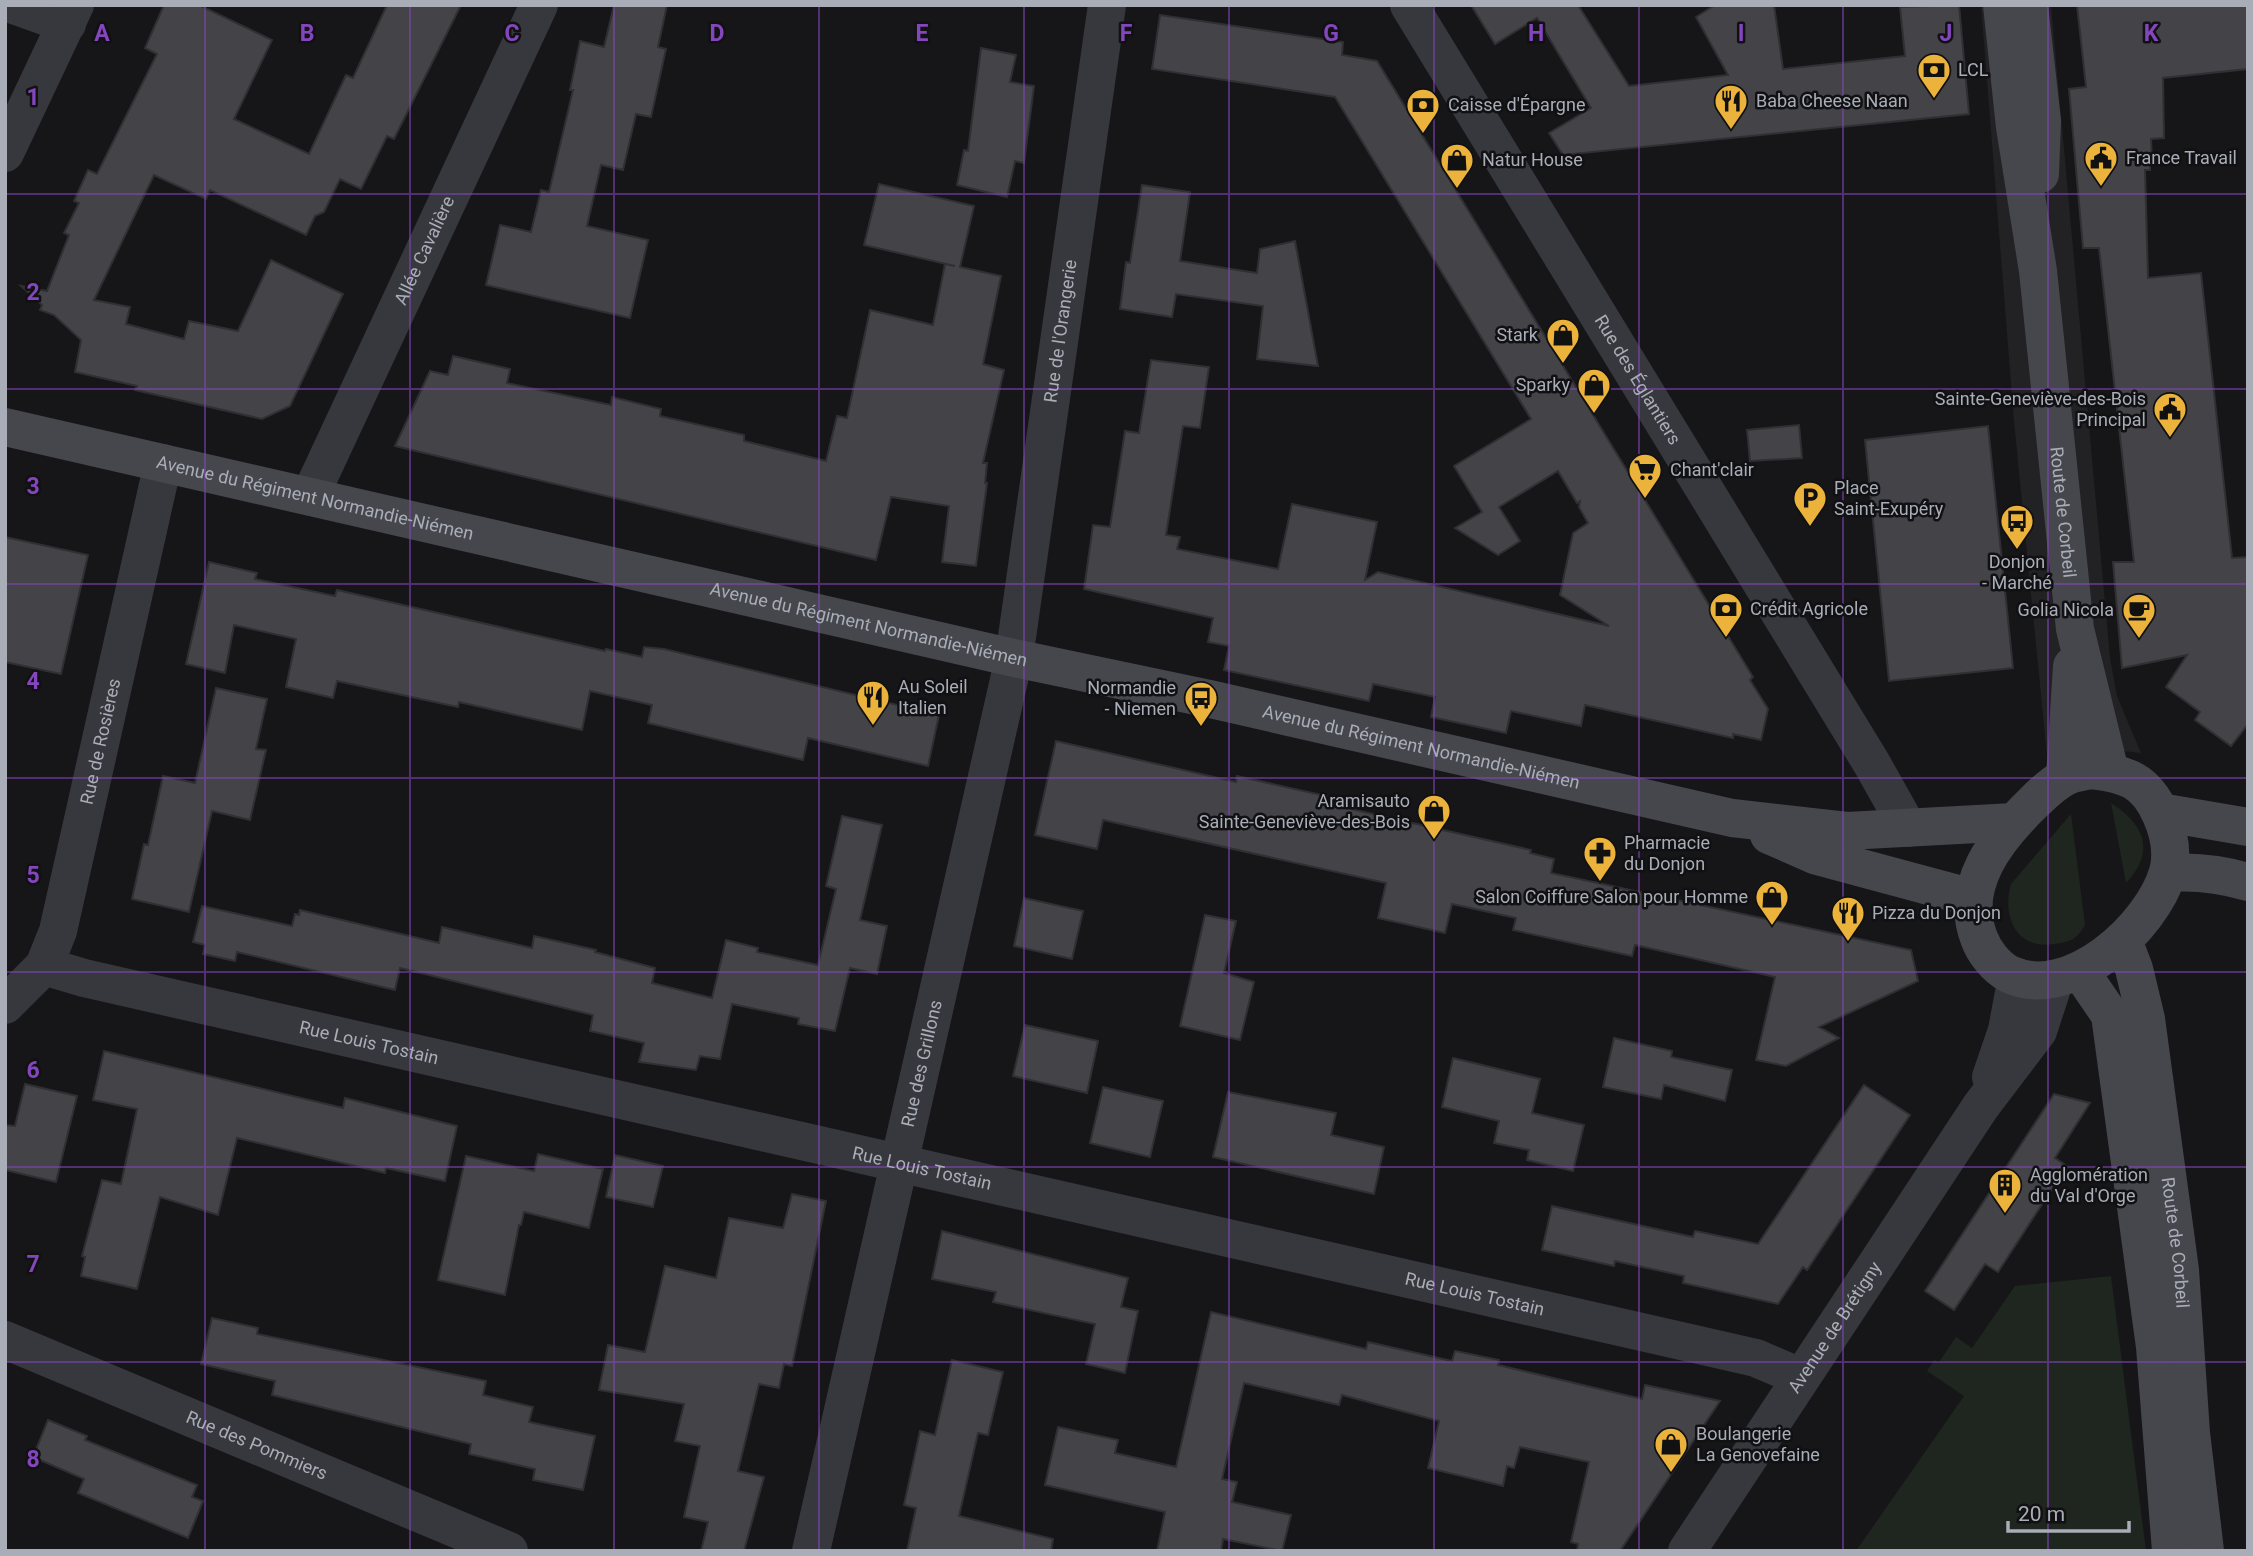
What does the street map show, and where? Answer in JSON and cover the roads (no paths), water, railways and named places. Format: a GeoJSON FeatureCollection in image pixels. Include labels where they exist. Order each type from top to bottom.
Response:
{"type":"FeatureCollection","features":[{"type":"Feature","properties":{"kind":"main road","name":"Route de Corbeil"},"geometry":{"type":"LineString","coordinates":[[2002,5],[2015,127],[2038,271],[2075,629],[2110,772]]}},
{"type":"Feature","properties":{"kind":"main road","name":"Route de Corbeil"},"geometry":{"type":"LineString","coordinates":[[2029,5],[2042,121],[2038,271]]}},
{"type":"Feature","properties":{"kind":"main road","name":"Avenue du Régiment Normandie-Niémen"},"geometry":{"type":"LineString","coordinates":[[5,427],[1014,658],[1236,705],[1732,818],[1847,831],[2014,821]]}},
{"type":"Feature","properties":{"kind":"main road","name":"Route de Corbeil"},"geometry":{"type":"LineString","coordinates":[[2065,777],[2075,629]]}},
{"type":"Feature","properties":{"kind":"main road"},"geometry":{"type":"LineString","coordinates":[[2091,770],[2110,772],[2133,779],[2150,793],[2168,831],[2168,873],[2150,908],[2123,940],[2068,975],[2017,977],[2003,971],[1981,945],[1975,929],[1973,898],[1987,858],[2014,821],[2065,777],[2091,770]]}},
{"type":"Feature","properties":{"kind":"main road"},"geometry":{"type":"LineString","coordinates":[[2160,812],[2248,827]]}},
{"type":"Feature","properties":{"kind":"main road","name":"Avenue du Régiment Normandie-Niémen"},"geometry":{"type":"LineString","coordinates":[[1732,818],[1818,856],[1973,898]]}},
{"type":"Feature","properties":{"kind":"main road"},"geometry":{"type":"LineString","coordinates":[[2168,873],[2223,874],[2248,881]]}},
{"type":"Feature","properties":{"kind":"main road","name":"Route de Corbeil"},"geometry":{"type":"LineString","coordinates":[[2123,940],[2147,1019],[2180,1270],[2191,1433],[2205,1551]]}},
{"type":"Feature","properties":{"kind":"main road","name":"Route de Corbeil"},"geometry":{"type":"LineString","coordinates":[[2068,975],[2110,1015],[2155,1347],[2171,1551]]}},
{"type":"Feature","properties":{"kind":"street"},"geometry":{"type":"LineString","coordinates":[[5,153],[71,14],[14,5]]}},
{"type":"Feature","properties":{"kind":"street","name":"Allée Cavalière"},"geometry":{"type":"LineString","coordinates":[[310,496],[538,5]]}},
{"type":"Feature","properties":{"kind":"street","name":"Rue de l'Orangerie"},"geometry":{"type":"LineString","coordinates":[[1014,658],[1107,5]]}},
{"type":"Feature","properties":{"kind":"street","name":"Rue des Églantiers"},"geometry":{"type":"LineString","coordinates":[[1409,5],[1908,828]]}},
{"type":"Feature","properties":{"kind":"street","name":"Rue de Rosières"},"geometry":{"type":"LineString","coordinates":[[5,1005],[44,966],[58,930],[163,463]]}},
{"type":"Feature","properties":{"kind":"street","name":"Rue des Grillons"},"geometry":{"type":"LineString","coordinates":[[811,1551],[1014,658]]}},
{"type":"Feature","properties":{"kind":"street","name":"Rue Louis Tostain"},"geometry":{"type":"LineString","coordinates":[[44,966],[97,982],[1756,1358],[1800,1377]]}},
{"type":"Feature","properties":{"kind":"street","name":"Avenue de Brétigny"},"geometry":{"type":"LineString","coordinates":[[1687,1551],[1981,1106],[2038,1031],[2068,975]]}},
{"type":"Feature","properties":{"kind":"street","name":"Avenue de Brétigny"},"geometry":{"type":"LineString","coordinates":[[1981,1106],[2007,1030],[2017,977]]}},
{"type":"Feature","properties":{"kind":"street","name":"Rue des Pommiers"},"geometry":{"type":"LineString","coordinates":[[5,1340],[509,1551]]}},
{"type":"Feature","properties":{"kind":"place","name":"LCL"},"geometry":{"type":"Point","coordinates":[1934,100]}},
{"type":"Feature","properties":{"kind":"place","name":"Baba Cheese Naan"},"geometry":{"type":"Point","coordinates":[1731,131]}},
{"type":"Feature","properties":{"kind":"place","name":"Caisse d'Épargne"},"geometry":{"type":"Point","coordinates":[1423,135]}},
{"type":"Feature","properties":{"kind":"place","name":"France Travail"},"geometry":{"type":"Point","coordinates":[2101,188]}},
{"type":"Feature","properties":{"kind":"place","name":"Natur House"},"geometry":{"type":"Point","coordinates":[1457,190]}},
{"type":"Feature","properties":{"kind":"place","name":"Stark"},"geometry":{"type":"Point","coordinates":[1563,365]}},
{"type":"Feature","properties":{"kind":"place","name":"Sparky"},"geometry":{"type":"Point","coordinates":[1594,415]}},
{"type":"Feature","properties":{"kind":"place","name":"Sainte-Geneviève-des-Bois Principal"},"geometry":{"type":"Point","coordinates":[2170,439]}},
{"type":"Feature","properties":{"kind":"place","name":"Chant'clair"},"geometry":{"type":"Point","coordinates":[1645,500]}},
{"type":"Feature","properties":{"kind":"place","name":"Place Saint-Exupéry"},"geometry":{"type":"Point","coordinates":[1810,528]}},
{"type":"Feature","properties":{"kind":"place","name":"Donjon - Marché"},"geometry":{"type":"Point","coordinates":[2017,551]}},
{"type":"Feature","properties":{"kind":"place","name":"Crédit Agricole"},"geometry":{"type":"Point","coordinates":[1726,639]}},
{"type":"Feature","properties":{"kind":"place","name":"Golia Nicola"},"geometry":{"type":"Point","coordinates":[2139,640]}},
{"type":"Feature","properties":{"kind":"place","name":"Au Soleil Italien"},"geometry":{"type":"Point","coordinates":[873,727]}},
{"type":"Feature","properties":{"kind":"place","name":"Normandie - Niemen"},"geometry":{"type":"Point","coordinates":[1201,728]}},
{"type":"Feature","properties":{"kind":"place","name":"Aramisauto Sainte-Geneviève-des-Bois"},"geometry":{"type":"Point","coordinates":[1434,841]}},
{"type":"Feature","properties":{"kind":"place","name":"Pharmacie du Donjon"},"geometry":{"type":"Point","coordinates":[1600,883]}},
{"type":"Feature","properties":{"kind":"place","name":"Salon Coiffure Salon pour Homme"},"geometry":{"type":"Point","coordinates":[1772,927]}},
{"type":"Feature","properties":{"kind":"place","name":"Pizza du Donjon"},"geometry":{"type":"Point","coordinates":[1848,943]}},
{"type":"Feature","properties":{"kind":"place","name":"Agglomération du Val d'Orge"},"geometry":{"type":"Point","coordinates":[2005,1215]}},
{"type":"Feature","properties":{"kind":"place","name":"Boulangerie La Genovefaine"},"geometry":{"type":"Point","coordinates":[1671,1474]}}]}
